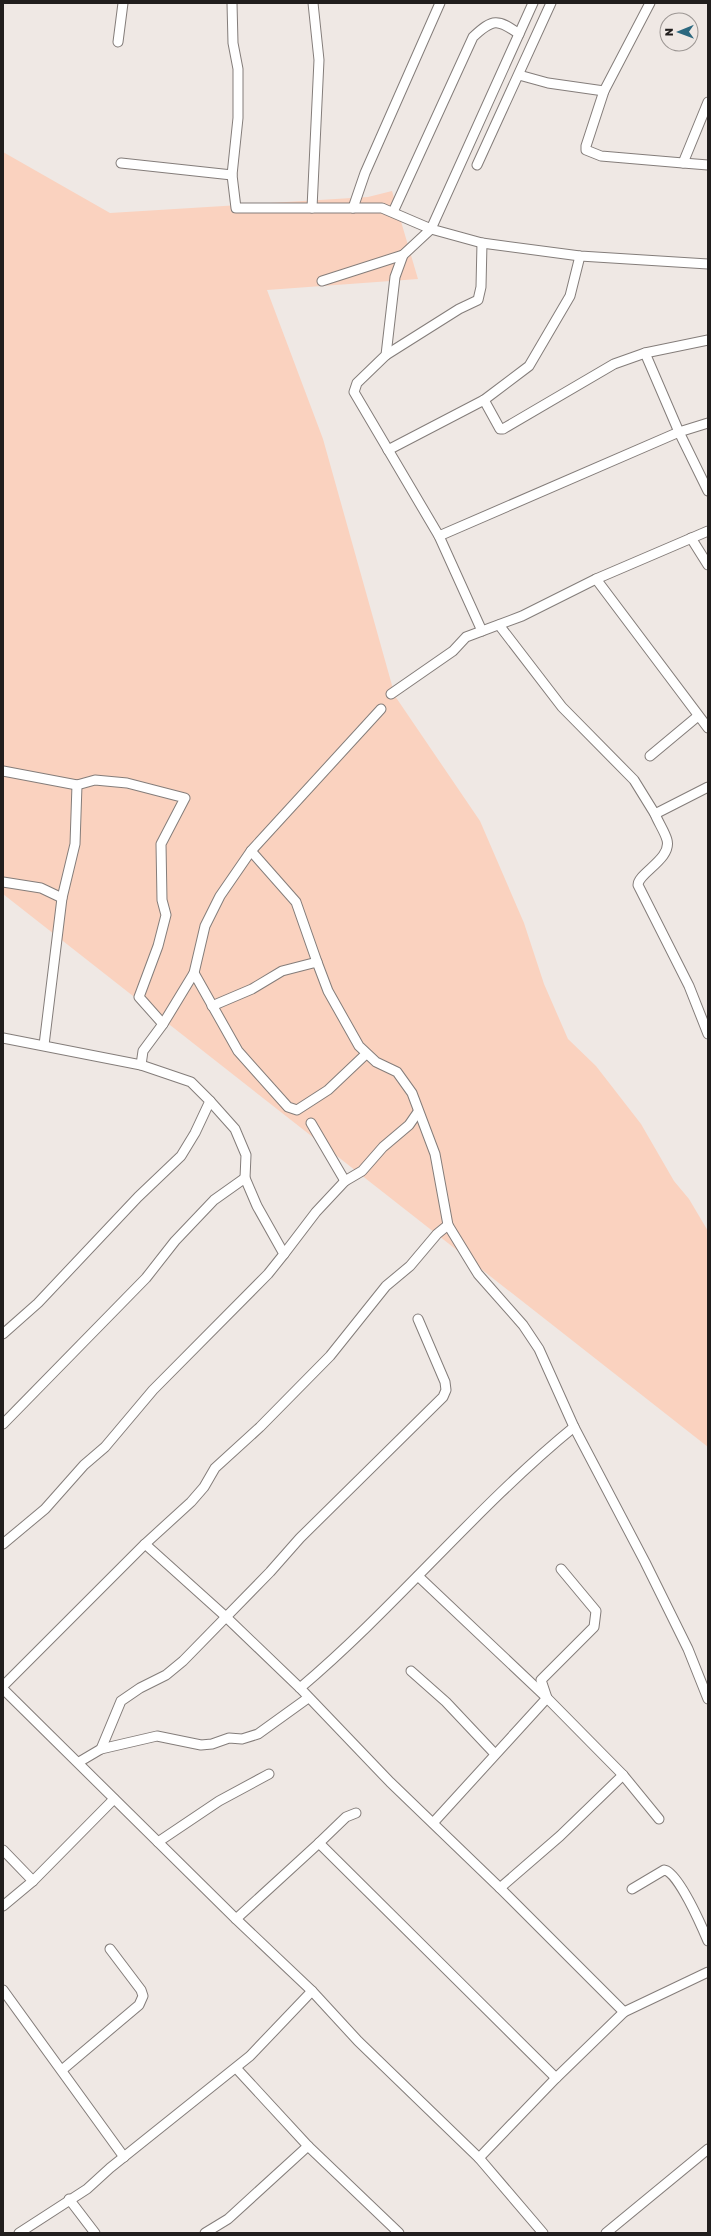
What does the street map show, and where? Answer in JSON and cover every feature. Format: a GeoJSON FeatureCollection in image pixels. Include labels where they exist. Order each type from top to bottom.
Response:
{"type":"FeatureCollection","features":[{"type":"Feature","properties":{"kind":"street"},"geometry":{"type":"LineString","coordinates":[[118,42],[123,3]]}},
{"type":"Feature","properties":{"kind":"street"},"geometry":{"type":"LineString","coordinates":[[232,3],[233,43],[238,69],[238,118],[232,175],[236,208],[382,208],[431,229],[482,243],[580,256],[708,264]]}},
{"type":"Feature","properties":{"kind":"street"},"geometry":{"type":"LineString","coordinates":[[312,208],[319,60],[313,3]]}},
{"type":"Feature","properties":{"kind":"street"},"geometry":{"type":"LineString","coordinates":[[353,208],[365,172],[440,3]]}},
{"type":"Feature","properties":{"kind":"street"},"geometry":{"type":"LineString","coordinates":[[322,280],[403,255],[431,229],[534,3]]}},
{"type":"Feature","properties":{"kind":"street"},"geometry":{"type":"LineString","coordinates":[[477,165],[551,3]]}},
{"type":"Feature","properties":{"kind":"street"},"geometry":{"type":"LineString","coordinates":[[650,3],[604,92],[586,150],[601,156],[708,165]]}},
{"type":"Feature","properties":{"kind":"street"},"geometry":{"type":"LineString","coordinates":[[393,212],[473,37],[492,23],[503,23],[519,34]]}},
{"type":"Feature","properties":{"kind":"street"},"geometry":{"type":"LineString","coordinates":[[519,75],[548,83],[604,92]]}},
{"type":"Feature","properties":{"kind":"street"},"geometry":{"type":"LineString","coordinates":[[683,163],[708,102]]}},
{"type":"Feature","properties":{"kind":"street"},"geometry":{"type":"LineString","coordinates":[[121,163],[232,175]]}},
{"type":"Feature","properties":{"kind":"street"},"geometry":{"type":"LineString","coordinates":[[482,243],[481,287],[478,300],[459,309],[386,355],[357,383],[354,392],[439,536],[482,631]]}},
{"type":"Feature","properties":{"kind":"street"},"geometry":{"type":"LineString","coordinates":[[386,355],[395,277],[403,255]]}},
{"type":"Feature","properties":{"kind":"street"},"geometry":{"type":"LineString","coordinates":[[388,450],[484,400],[529,366],[570,296],[580,256]]}},
{"type":"Feature","properties":{"kind":"street"},"geometry":{"type":"LineString","coordinates":[[484,400],[500,429],[503,429],[614,364],[645,354],[708,340]]}},
{"type":"Feature","properties":{"kind":"street"},"geometry":{"type":"LineString","coordinates":[[645,354],[679,432],[708,491]]}},
{"type":"Feature","properties":{"kind":"street"},"geometry":{"type":"LineString","coordinates":[[439,536],[679,432],[708,423]]}},
{"type":"Feature","properties":{"kind":"street"},"geometry":{"type":"LineString","coordinates":[[391,694],[453,651],[466,637],[522,616],[596,579],[708,532]]}},
{"type":"Feature","properties":{"kind":"street"},"geometry":{"type":"LineString","coordinates":[[691,538],[708,565]]}},
{"type":"Feature","properties":{"kind":"street"},"geometry":{"type":"LineString","coordinates":[[596,579],[708,728]]}},
{"type":"Feature","properties":{"kind":"street"},"geometry":{"type":"LineString","coordinates":[[499,625],[562,707],[634,780],[655,814],[668,840],[659,863],[641,878],[638,885],[688,986],[708,1034]]}},
{"type":"Feature","properties":{"kind":"street"},"geometry":{"type":"LineString","coordinates":[[141,1065],[143,1051],[163,1024],[194,973],[202,935],[208,918],[251,851],[381,709]]}},
{"type":"Feature","properties":{"kind":"street"},"geometry":{"type":"LineString","coordinates":[[650,756],[698,716]]}},
{"type":"Feature","properties":{"kind":"street"},"geometry":{"type":"LineString","coordinates":[[3,771],[77,785],[95,780],[127,783],[185,798],[161,844],[162,900],[166,915],[158,946],[139,997],[163,1024]]}},
{"type":"Feature","properties":{"kind":"street"},"geometry":{"type":"LineString","coordinates":[[44,1046],[62,898],[75,844],[77,785]]}},
{"type":"Feature","properties":{"kind":"street"},"geometry":{"type":"LineString","coordinates":[[655,814],[708,787]]}},
{"type":"Feature","properties":{"kind":"street"},"geometry":{"type":"LineString","coordinates":[[251,851],[296,902],[328,990],[359,1046],[376,1062],[397,1072],[412,1093],[435,1154],[448,1225],[478,1274],[523,1325],[539,1349],[574,1427],[645,1562],[688,1649],[708,1699]]}},
{"type":"Feature","properties":{"kind":"street"},"geometry":{"type":"LineString","coordinates":[[3,882],[41,888],[62,898]]}},
{"type":"Feature","properties":{"kind":"street"},"geometry":{"type":"LineString","coordinates":[[212,1006],[252,989],[282,971],[317,962]]}},
{"type":"Feature","properties":{"kind":"street"},"geometry":{"type":"LineString","coordinates":[[194,973],[238,1051],[288,1107],[292,1109],[297,1110],[328,1090],[366,1054]]}},
{"type":"Feature","properties":{"kind":"street"},"geometry":{"type":"LineString","coordinates":[[3,1038],[141,1065],[191,1082],[235,1129],[246,1155],[246,1178],[257,1206],[284,1254]]}},
{"type":"Feature","properties":{"kind":"street"},"geometry":{"type":"LineString","coordinates":[[3,1334],[38,1303],[138,1197],[181,1156],[195,1133],[210,1101]]}},
{"type":"Feature","properties":{"kind":"street"},"geometry":{"type":"LineString","coordinates":[[3,1544],[45,1509],[84,1465],[105,1447],[152,1390],[268,1274],[316,1212],[345,1181],[362,1171],[383,1147],[409,1125],[418,1112]]}},
{"type":"Feature","properties":{"kind":"street"},"geometry":{"type":"LineString","coordinates":[[311,1123],[345,1181]]}},
{"type":"Feature","properties":{"kind":"street"},"geometry":{"type":"LineString","coordinates":[[3,1424],[146,1278],[175,1241],[214,1200],[246,1178]]}},
{"type":"Feature","properties":{"kind":"street"},"geometry":{"type":"LineString","coordinates":[[448,1225],[437,1234],[410,1266],[386,1286],[330,1356],[260,1427],[215,1468],[204,1487],[191,1502],[145,1544],[3,1688],[236,1919],[312,1991],[358,2041],[479,2158],[543,2233]]}},
{"type":"Feature","properties":{"kind":"street"},"geometry":{"type":"LineString","coordinates":[[101,1749],[121,1701],[175,1668],[270,1572],[300,1538],[443,1397],[446,1390],[445,1382],[418,1319]]}},
{"type":"Feature","properties":{"kind":"street"},"geometry":{"type":"LineString","coordinates":[[300,1688],[330,1663],[546,1450],[574,1427]]}},
{"type":"Feature","properties":{"kind":"street"},"geometry":{"type":"LineString","coordinates":[[145,1544],[225,1616],[300,1688],[308,1698],[624,2012]]}},
{"type":"Feature","properties":{"kind":"street"},"geometry":{"type":"LineString","coordinates":[[547,1698],[540,1680],[594,1627],[596,1620],[596,1611],[561,1569]]}},
{"type":"Feature","properties":{"kind":"street"},"geometry":{"type":"LineString","coordinates":[[418,1576],[547,1698],[623,1774],[659,1819]]}},
{"type":"Feature","properties":{"kind":"street"},"geometry":{"type":"LineString","coordinates":[[411,1671],[446,1702],[495,1754]]}},
{"type":"Feature","properties":{"kind":"street"},"geometry":{"type":"LineString","coordinates":[[79,1762],[101,1749],[157,1736],[201,1745],[212,1744],[229,1738],[242,1739],[258,1734],[308,1698]]}},
{"type":"Feature","properties":{"kind":"street"},"geometry":{"type":"LineString","coordinates":[[433,1823],[547,1698]]}},
{"type":"Feature","properties":{"kind":"street"},"geometry":{"type":"LineString","coordinates":[[158,1842],[219,1801],[269,1774]]}},
{"type":"Feature","properties":{"kind":"street"},"geometry":{"type":"LineString","coordinates":[[500,1888],[560,1836],[623,1774]]}},
{"type":"Feature","properties":{"kind":"street"},"geometry":{"type":"LineString","coordinates":[[3,1906],[34,1881],[114,1799]]}},
{"type":"Feature","properties":{"kind":"street"},"geometry":{"type":"LineString","coordinates":[[236,1919],[346,1817],[356,1813]]}},
{"type":"Feature","properties":{"kind":"street"},"geometry":{"type":"LineString","coordinates":[[319,1843],[556,2078]]}},
{"type":"Feature","properties":{"kind":"street"},"geometry":{"type":"LineString","coordinates":[[3,1850],[34,1881]]}},
{"type":"Feature","properties":{"kind":"street"},"geometry":{"type":"LineString","coordinates":[[632,1890],[664,1870],[671,1872],[678,1882],[708,1941]]}},
{"type":"Feature","properties":{"kind":"street"},"geometry":{"type":"LineString","coordinates":[[62,2070],[139,2005],[141,2001],[141,1990],[110,1949]]}},
{"type":"Feature","properties":{"kind":"street"},"geometry":{"type":"LineString","coordinates":[[479,2158],[556,2078],[624,2012],[708,1972]]}},
{"type":"Feature","properties":{"kind":"street"},"geometry":{"type":"LineString","coordinates":[[3,1990],[124,2157]]}},
{"type":"Feature","properties":{"kind":"street"},"geometry":{"type":"LineString","coordinates":[[19,2233],[87,2189],[124,2157],[236,2068],[250,2056],[312,1991]]}},
{"type":"Feature","properties":{"kind":"street"},"geometry":{"type":"LineString","coordinates":[[236,2068],[308,2146],[399,2233]]}},
{"type":"Feature","properties":{"kind":"street"},"geometry":{"type":"LineString","coordinates":[[206,2233],[228,2219],[308,2146]]}},
{"type":"Feature","properties":{"kind":"street"},"geometry":{"type":"LineString","coordinates":[[606,2233],[708,2150]]}},
{"type":"Feature","properties":{"kind":"street"},"geometry":{"type":"LineString","coordinates":[[70,2199],[95,2233]]}},
{"type":"Feature","properties":{"kind":"shaded area"},"geometry":{"type":"Polygon","coordinates":[[[3,152],[110,213],[368,197],[392,191],[418,279],[267,290],[323,439],[395,696],[480,821],[524,923],[544,984],[568,1039],[596,1066],[641,1124],[674,1181],[689,1199],[708,1231],[708,1447],[3,894],[3,152]]]}}]}
